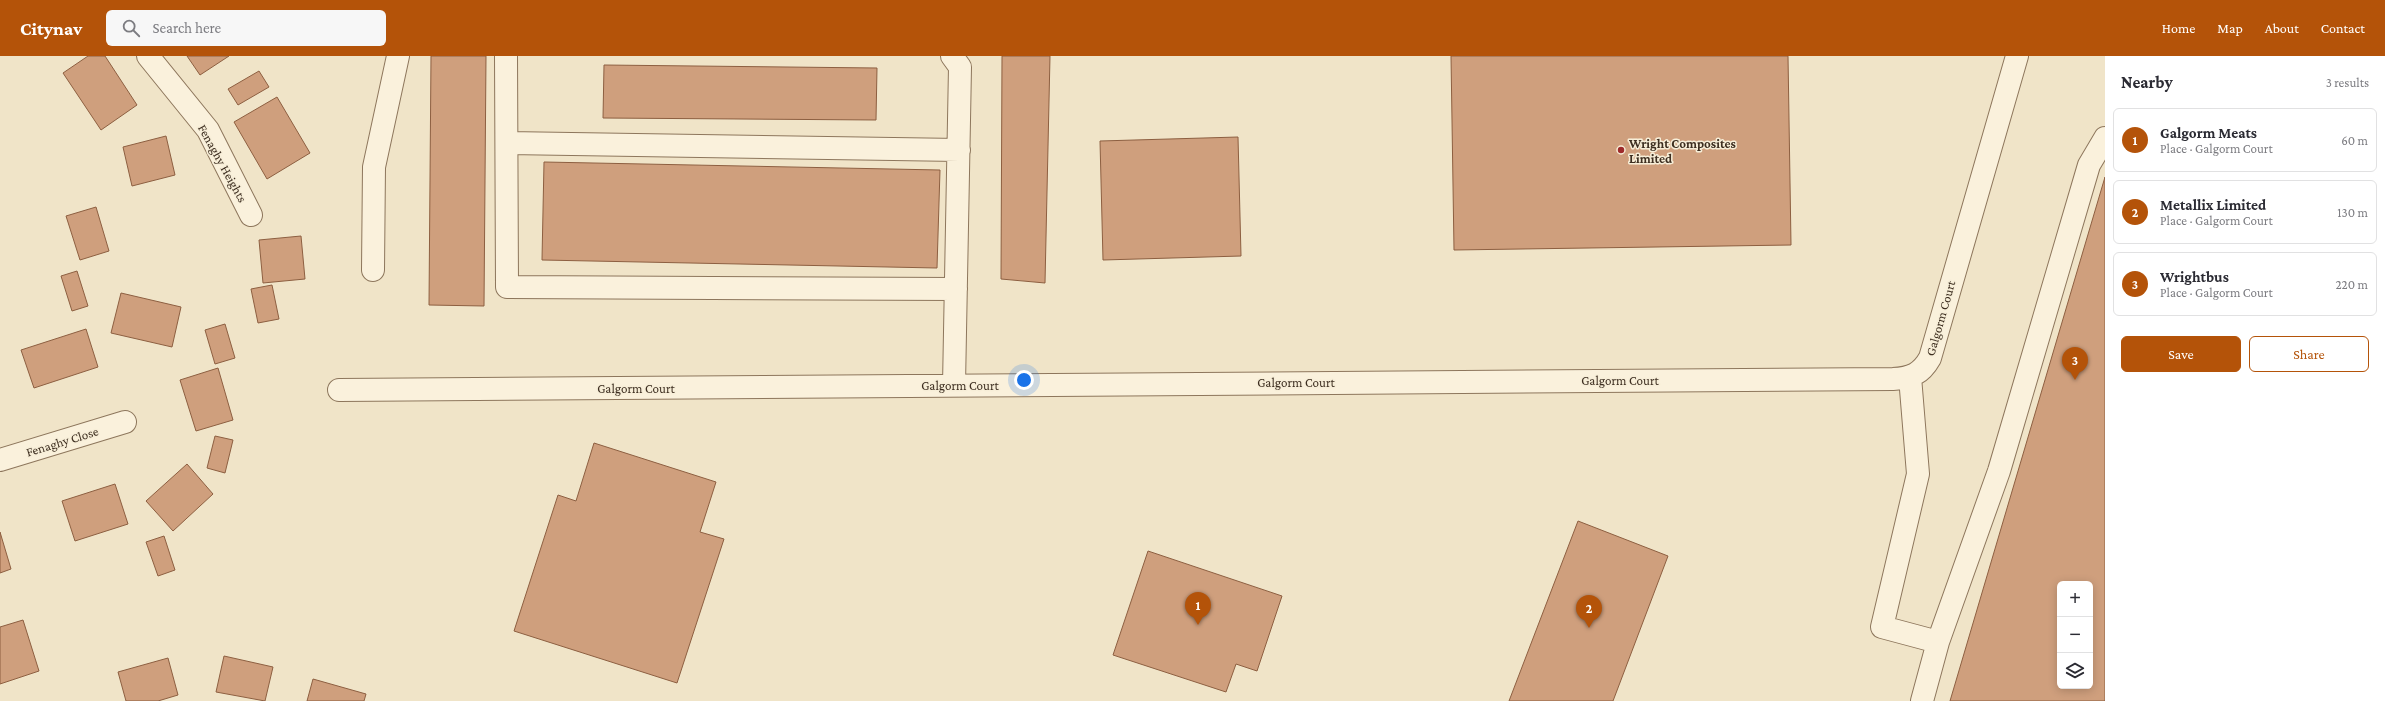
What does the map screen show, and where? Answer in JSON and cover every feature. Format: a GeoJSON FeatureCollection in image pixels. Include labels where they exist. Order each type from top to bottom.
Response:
{"type":"FeatureCollection","features":[{"type":"Feature","properties":{"kind":"street","name":"Fenaghy Heights"},"geometry":{"type":"LineString","coordinates":[[148,56],[208,130],[251,215]]}},
{"type":"Feature","properties":{"kind":"street"},"geometry":{"type":"LineString","coordinates":[[373,270],[374,167],[398,56]]}},
{"type":"Feature","properties":{"kind":"street"},"geometry":{"type":"LineString","coordinates":[[506,56],[508,143],[507,287],[956,289]]}},
{"type":"Feature","properties":{"kind":"street"},"geometry":{"type":"LineString","coordinates":[[952,56],[960,67],[954,385]]}},
{"type":"Feature","properties":{"kind":"street","name":"Galgorm Court"},"geometry":{"type":"LineString","coordinates":[[339,390],[1893,379],[1910,377],[1925,367],[1930,358],[2017,56]]}},
{"type":"Feature","properties":{"kind":"street"},"geometry":{"type":"LineString","coordinates":[[1922,701],[1938,642],[1999,471],[2089,165],[2105,138]]}},
{"type":"Feature","properties":{"kind":"street"},"geometry":{"type":"LineString","coordinates":[[508,143],[958,150]]}},
{"type":"Feature","properties":{"kind":"street"},"geometry":{"type":"LineString","coordinates":[[1910,377],[1918,474],[1882,627],[1938,642]]}},
{"type":"Feature","properties":{"kind":"street","name":"Fenaghy Close"},"geometry":{"type":"LineString","coordinates":[[0,460],[124,422]]}},
{"type":"Feature","properties":{"kind":"building"},"geometry":{"type":"Polygon","coordinates":[[[88,56],[105,56],[137,105],[101,130],[63,73],[88,56]]]}},
{"type":"Feature","properties":{"kind":"building"},"geometry":{"type":"Polygon","coordinates":[[[187,56],[229,56],[200,75],[187,56]]]}},
{"type":"Feature","properties":{"kind":"building"},"geometry":{"type":"Polygon","coordinates":[[[431,56],[486,56],[484,306],[429,305],[431,56]]]}},
{"type":"Feature","properties":{"kind":"building"},"geometry":{"type":"Polygon","coordinates":[[[1002,56],[1050,56],[1045,283],[1001,279],[1002,56]]]}},
{"type":"Feature","properties":{"kind":"building","name":"Wright Composites Limited"},"geometry":{"type":"Polygon","coordinates":[[[1451,56],[1788,56],[1791,245],[1454,250],[1451,56]]]}},
{"type":"Feature","properties":{"kind":"building"},"geometry":{"type":"Polygon","coordinates":[[[604,65],[877,68],[876,120],[603,118],[604,65]]]}},
{"type":"Feature","properties":{"kind":"building"},"geometry":{"type":"Polygon","coordinates":[[[259,71],[269,87],[238,105],[228,89],[259,71]]]}},
{"type":"Feature","properties":{"kind":"building"},"geometry":{"type":"Polygon","coordinates":[[[277,97],[310,153],[267,179],[234,122],[277,97]]]}},
{"type":"Feature","properties":{"kind":"building"},"geometry":{"type":"Polygon","coordinates":[[[166,136],[175,175],[132,186],[123,147],[166,136]]]}},
{"type":"Feature","properties":{"kind":"building"},"geometry":{"type":"Polygon","coordinates":[[[1238,137],[1241,256],[1103,260],[1100,141],[1238,137]]]}},
{"type":"Feature","properties":{"kind":"building"},"geometry":{"type":"Polygon","coordinates":[[[544,162],[940,170],[937,268],[542,260],[544,162]]]}},
{"type":"Feature","properties":{"kind":"building"},"geometry":{"type":"Polygon","coordinates":[[[2105,177],[2105,701],[1950,701],[2105,177]]]}},
{"type":"Feature","properties":{"kind":"building"},"geometry":{"type":"Polygon","coordinates":[[[96,207],[109,251],[80,260],[66,216],[96,207]]]}},
{"type":"Feature","properties":{"kind":"building"},"geometry":{"type":"Polygon","coordinates":[[[301,236],[305,279],[263,283],[259,240],[301,236]]]}},
{"type":"Feature","properties":{"kind":"building"},"geometry":{"type":"Polygon","coordinates":[[[77,271],[88,306],[72,311],[61,276],[77,271]]]}},
{"type":"Feature","properties":{"kind":"building"},"geometry":{"type":"Polygon","coordinates":[[[272,285],[279,319],[258,323],[251,289],[272,285]]]}},
{"type":"Feature","properties":{"kind":"building"},"geometry":{"type":"Polygon","coordinates":[[[121,293],[181,307],[172,347],[111,333],[121,293]]]}},
{"type":"Feature","properties":{"kind":"building"},"geometry":{"type":"Polygon","coordinates":[[[225,324],[235,358],[215,364],[205,330],[225,324]]]}},
{"type":"Feature","properties":{"kind":"building"},"geometry":{"type":"Polygon","coordinates":[[[86,329],[98,367],[34,388],[21,350],[86,329]]]}},
{"type":"Feature","properties":{"kind":"building"},"geometry":{"type":"Polygon","coordinates":[[[218,368],[233,420],[196,431],[180,380],[218,368]]]}},
{"type":"Feature","properties":{"kind":"building"},"geometry":{"type":"Polygon","coordinates":[[[215,436],[233,440],[225,473],[207,468],[215,436]]]}},
{"type":"Feature","properties":{"kind":"building"},"geometry":{"type":"Polygon","coordinates":[[[594,443],[716,482],[700,532],[724,539],[677,683],[514,631],[558,495],[576,501],[594,443]]]}},
{"type":"Feature","properties":{"kind":"building"},"geometry":{"type":"Polygon","coordinates":[[[187,464],[213,494],[173,531],[146,501],[187,464]]]}},
{"type":"Feature","properties":{"kind":"building"},"geometry":{"type":"Polygon","coordinates":[[[115,484],[128,524],[75,541],[62,501],[115,484]]]}},
{"type":"Feature","properties":{"kind":"building"},"geometry":{"type":"Polygon","coordinates":[[[1578,521],[1668,556],[1613,701],[1509,701],[1578,521]]]}},
{"type":"Feature","properties":{"kind":"building"},"geometry":{"type":"Polygon","coordinates":[[[0,532],[11,569],[0,573],[0,532]]]}},
{"type":"Feature","properties":{"kind":"building"},"geometry":{"type":"Polygon","coordinates":[[[164,536],[175,570],[158,576],[146,542],[164,536]]]}},
{"type":"Feature","properties":{"kind":"building"},"geometry":{"type":"Polygon","coordinates":[[[1148,551],[1282,596],[1257,671],[1236,664],[1226,692],[1113,655],[1148,551]]]}},
{"type":"Feature","properties":{"kind":"building"},"geometry":{"type":"Polygon","coordinates":[[[23,620],[39,671],[0,684],[0,627],[23,620]]]}},
{"type":"Feature","properties":{"kind":"building"},"geometry":{"type":"Polygon","coordinates":[[[224,656],[273,667],[265,701],[216,692],[224,656]]]}},
{"type":"Feature","properties":{"kind":"building"},"geometry":{"type":"Polygon","coordinates":[[[168,658],[178,695],[158,701],[126,701],[118,672],[168,658]]]}},
{"type":"Feature","properties":{"kind":"building"},"geometry":{"type":"Polygon","coordinates":[[[313,679],[366,694],[364,701],[307,701],[313,679]]]}},
{"type":"Feature","properties":{"kind":"place","name":"Wright Composites Limited"},"geometry":{"type":"Point","coordinates":[1621,150]}},
{"type":"Feature","properties":{"kind":"place","name":"Wrightbus"},"geometry":{"type":"Point","coordinates":[2075,380]}},
{"type":"Feature","properties":{"kind":"place","name":"Galgorm Meats"},"geometry":{"type":"Point","coordinates":[1198,625]}},
{"type":"Feature","properties":{"kind":"place","name":"Metallix Limited"},"geometry":{"type":"Point","coordinates":[1589,628]}}]}
